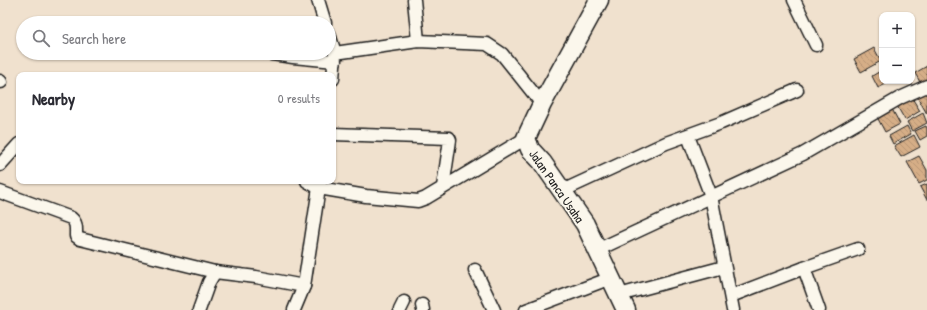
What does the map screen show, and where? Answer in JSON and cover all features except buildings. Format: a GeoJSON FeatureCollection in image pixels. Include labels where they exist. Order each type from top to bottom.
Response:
{"type":"FeatureCollection","features":[{"type":"Feature","properties":{"kind":"street"},"geometry":{"type":"LineString","coordinates":[[318,0],[323,16]]}},
{"type":"Feature","properties":{"kind":"street"},"geometry":{"type":"LineString","coordinates":[[414,0],[418,41]]}},
{"type":"Feature","properties":{"kind":"street","name":"Jalan Panca Usaha"},"geometry":{"type":"LineString","coordinates":[[599,0],[542,104],[526,138],[530,149],[542,162],[585,224],[623,303]]}},
{"type":"Feature","properties":{"kind":"street"},"geometry":{"type":"LineString","coordinates":[[794,0],[816,45]]}},
{"type":"Feature","properties":{"kind":"street"},"geometry":{"type":"LineString","coordinates":[[336,57],[418,41],[487,44],[502,54],[542,104]]}},
{"type":"Feature","properties":{"kind":"street"},"geometry":{"type":"LineString","coordinates":[[334,72],[335,60]]}},
{"type":"Feature","properties":{"kind":"street"},"geometry":{"type":"LineString","coordinates":[[597,250],[803,154],[895,101],[927,86]]}},
{"type":"Feature","properties":{"kind":"street"},"geometry":{"type":"LineString","coordinates":[[562,191],[666,143],[688,136],[797,90]]}},
{"type":"Feature","properties":{"kind":"street"},"geometry":{"type":"LineString","coordinates":[[336,134],[449,138],[444,187]]}},
{"type":"Feature","properties":{"kind":"street"},"geometry":{"type":"LineString","coordinates":[[688,136],[711,196],[733,310]]}},
{"type":"Feature","properties":{"kind":"street"},"geometry":{"type":"LineString","coordinates":[[294,310],[304,286],[320,184],[366,196],[418,201],[426,198],[526,138]]}},
{"type":"Feature","properties":{"kind":"street"},"geometry":{"type":"LineString","coordinates":[[0,165],[16,147]]}},
{"type":"Feature","properties":{"kind":"street"},"geometry":{"type":"LineString","coordinates":[[0,192],[71,218],[76,226],[76,236],[80,239],[215,272],[256,277],[304,286]]}},
{"type":"Feature","properties":{"kind":"street"},"geometry":{"type":"LineString","coordinates":[[731,296],[858,249]]}},
{"type":"Feature","properties":{"kind":"street"},"geometry":{"type":"LineString","coordinates":[[623,303],[724,267]]}},
{"type":"Feature","properties":{"kind":"street"},"geometry":{"type":"LineString","coordinates":[[804,268],[819,310]]}},
{"type":"Feature","properties":{"kind":"street"},"geometry":{"type":"LineString","coordinates":[[475,270],[494,310]]}},
{"type":"Feature","properties":{"kind":"street"},"geometry":{"type":"LineString","coordinates":[[200,310],[209,282],[215,272]]}},
{"type":"Feature","properties":{"kind":"street"},"geometry":{"type":"LineString","coordinates":[[526,310],[611,278]]}}]}
